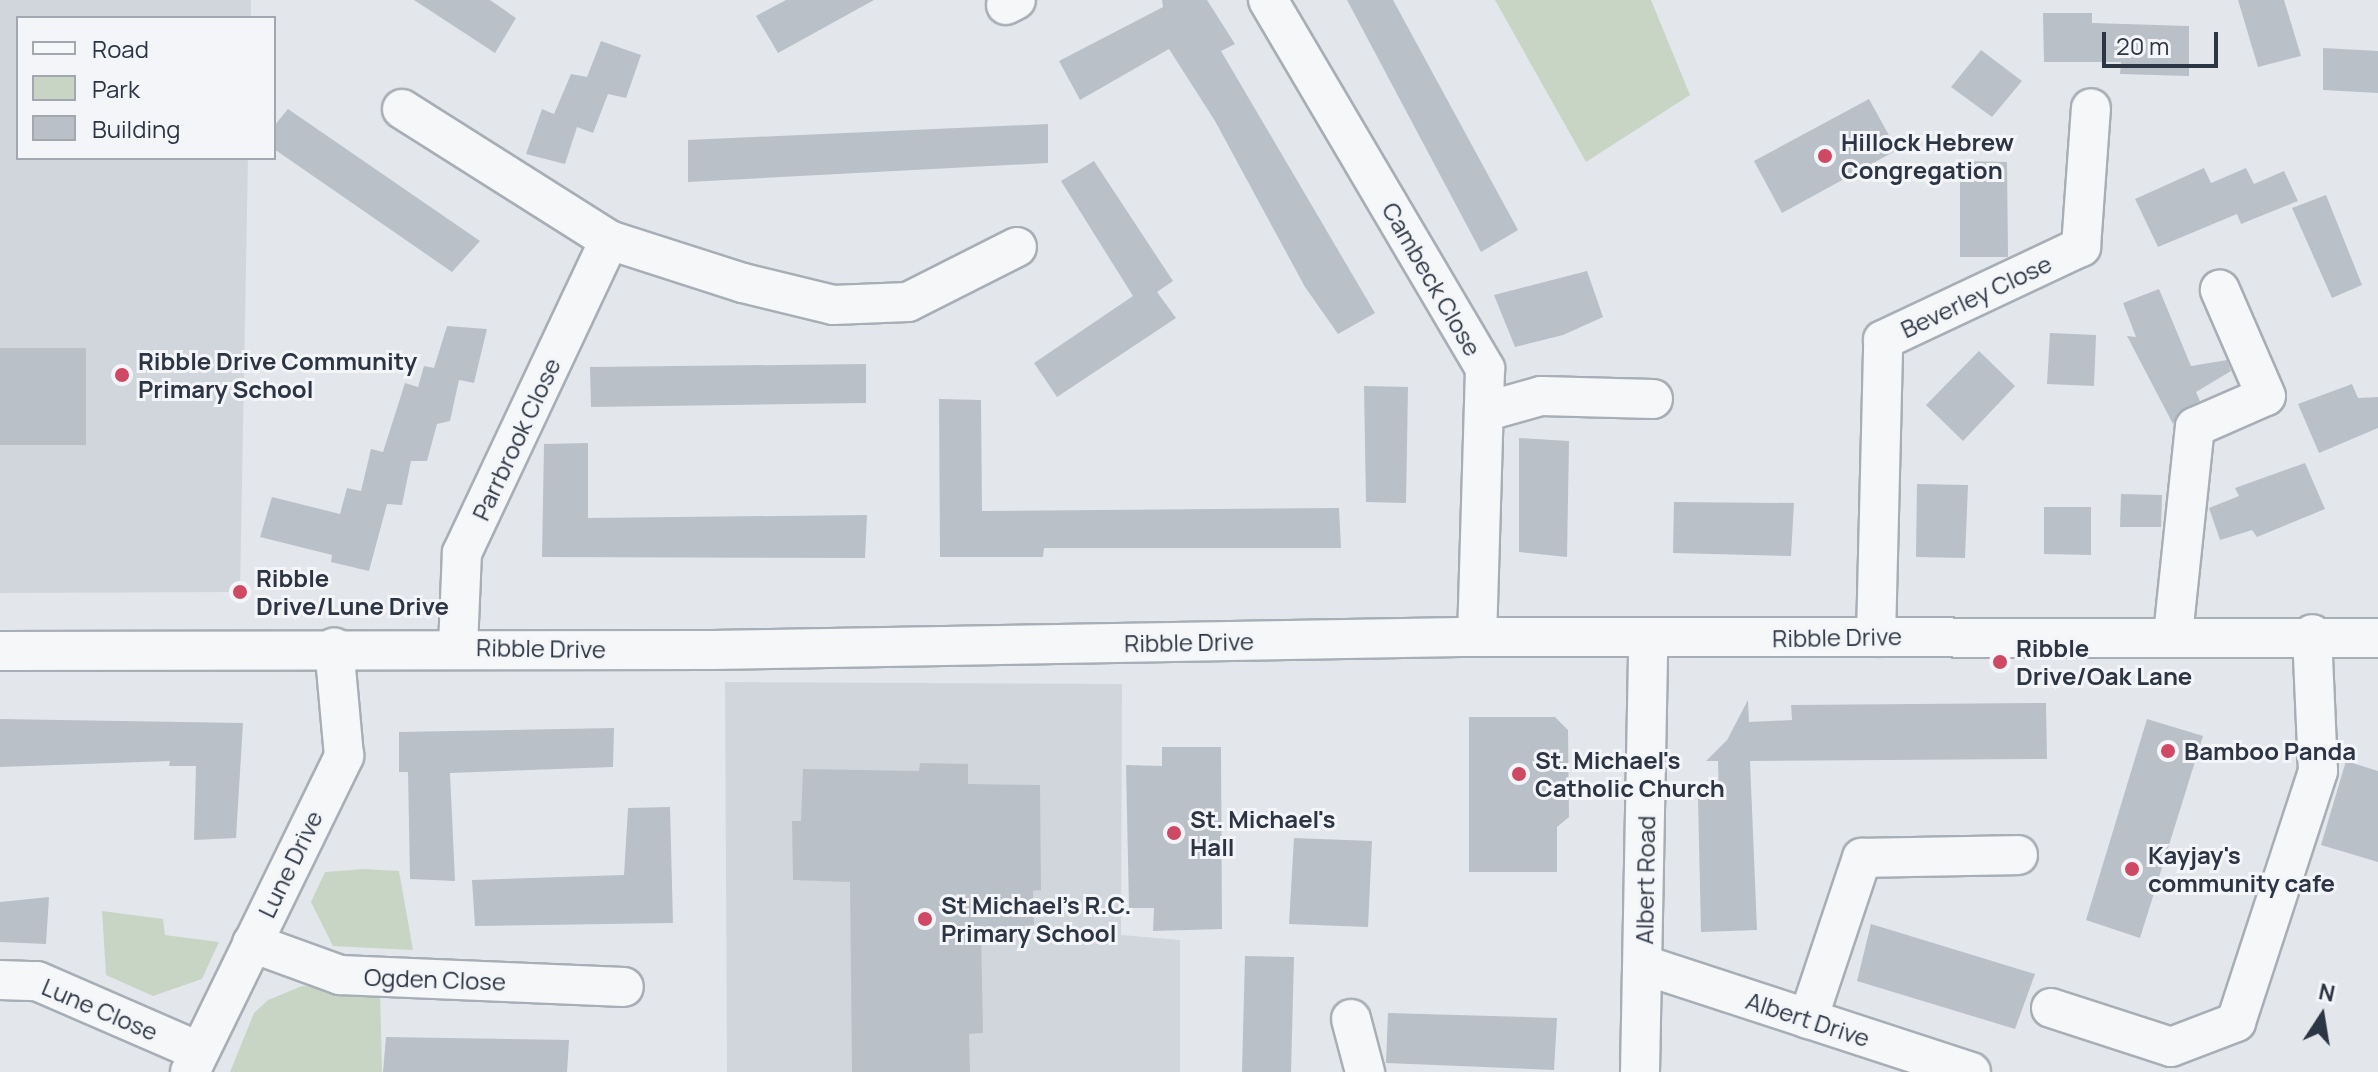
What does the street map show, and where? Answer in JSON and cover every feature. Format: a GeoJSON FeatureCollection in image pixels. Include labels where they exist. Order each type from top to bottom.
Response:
{"type":"FeatureCollection","features":[{"type":"Feature","properties":{"kind":"street","name":"Cambeck Close"},"geometry":{"type":"LineString","coordinates":[[1268,0],[1485,369],[1477,637]]}},
{"type":"Feature","properties":{"kind":"street","name":"Beverley Close"},"geometry":{"type":"LineString","coordinates":[[1876,637],[1883,340],[2081,247],[2091,108]]}},
{"type":"Feature","properties":{"kind":"street"},"geometry":{"type":"LineString","coordinates":[[402,109],[609,240],[833,305],[908,302],[1017,247]]}},
{"type":"Feature","properties":{"kind":"street","name":"Parrbrook Close"},"geometry":{"type":"LineString","coordinates":[[458,647],[462,553],[609,240]]}},
{"type":"Feature","properties":{"kind":"street"},"geometry":{"type":"LineString","coordinates":[[2173,635],[2195,427],[2266,396],[2220,290]]}},
{"type":"Feature","properties":{"kind":"street"},"geometry":{"type":"LineString","coordinates":[[1484,412],[1541,396],[1653,399]]}},
{"type":"Feature","properties":{"kind":"street"},"geometry":{"type":"LineString","coordinates":[[2051,1008],[2171,1047],[2236,1022],[2318,771],[2312,634]]}},
{"type":"Feature","properties":{"kind":"street","name":"Ribble Drive"},"geometry":{"type":"LineString","coordinates":[[0,651],[334,647],[712,650],[1477,637],[1648,641],[2312,634],[2378,638]]}},
{"type":"Feature","properties":{"kind":"street","name":"Albert Road"},"geometry":{"type":"LineString","coordinates":[[1640,1072],[1648,641]]}},
{"type":"Feature","properties":{"kind":"street","name":"Lune Drive"},"geometry":{"type":"LineString","coordinates":[[194,1062],[344,756],[334,647]]}},
{"type":"Feature","properties":{"kind":"street"},"geometry":{"type":"LineString","coordinates":[[1808,1019],[1862,858],[2018,855]]}},
{"type":"Feature","properties":{"kind":"street","name":"Ogden Close"},"geometry":{"type":"LineString","coordinates":[[252,943],[340,975],[624,987]]}},
{"type":"Feature","properties":{"kind":"street","name":"Albert Drive"},"geometry":{"type":"LineString","coordinates":[[1644,965],[1971,1072]]}},
{"type":"Feature","properties":{"kind":"street","name":"Lune Close"},"geometry":{"type":"LineString","coordinates":[[0,980],[37,981],[194,1062]]}},
{"type":"Feature","properties":{"kind":"street"},"geometry":{"type":"LineString","coordinates":[[1351,1019],[1365,1072]]}},
{"type":"Feature","properties":{"kind":"shaded area","name":"Ribble Drive Community Primary School"},"geometry":{"type":"Polygon","coordinates":[[[0,0],[251,0],[251,16],[16,16],[16,160],[248,160],[240,592],[0,593],[0,0]]]}},
{"type":"Feature","properties":{"kind":"shaded area"},"geometry":{"type":"Polygon","coordinates":[[[725,682],[1122,684],[1121,935],[1180,940],[1180,1072],[727,1072],[725,682]]]}},
{"type":"Feature","properties":{"kind":"green space"},"geometry":{"type":"Polygon","coordinates":[[[1495,0],[1651,0],[1690,95],[1586,162],[1495,0]]]}},
{"type":"Feature","properties":{"kind":"green space"},"geometry":{"type":"Polygon","coordinates":[[[364,869],[399,871],[413,950],[333,946],[311,902],[325,872],[364,869]]]}},
{"type":"Feature","properties":{"kind":"green space"},"geometry":{"type":"Polygon","coordinates":[[[102,911],[163,919],[165,935],[219,942],[202,979],[153,996],[106,975],[102,911]]]}},
{"type":"Feature","properties":{"kind":"green space"},"geometry":{"type":"Polygon","coordinates":[[[302,986],[380,990],[382,1072],[230,1072],[254,1013],[268,1000],[302,986]]]}},
{"type":"Feature","properties":{"kind":"building"},"geometry":{"type":"Polygon","coordinates":[[[414,0],[490,0],[516,18],[495,53],[414,0]]]}},
{"type":"Feature","properties":{"kind":"building"},"geometry":{"type":"Polygon","coordinates":[[[786,0],[874,0],[778,53],[756,16],[786,0]]]}},
{"type":"Feature","properties":{"kind":"building"},"geometry":{"type":"Polygon","coordinates":[[[1162,0],[1207,0],[1235,44],[1221,51],[1375,313],[1338,334],[1305,287],[1215,121],[1169,49],[1080,100],[1059,61],[1163,7],[1162,0]]]}},
{"type":"Feature","properties":{"kind":"building"},"geometry":{"type":"Polygon","coordinates":[[[1347,0],[1393,0],[1518,230],[1481,252],[1347,0]]]}},
{"type":"Feature","properties":{"kind":"building"},"geometry":{"type":"Polygon","coordinates":[[[2238,0],[2284,0],[2301,56],[2258,67],[2238,0]]]}},
{"type":"Feature","properties":{"kind":"building"},"geometry":{"type":"Polygon","coordinates":[[[2043,13],[2092,13],[2092,23],[2189,26],[2189,76],[2120,74],[2121,62],[2044,62],[2043,13]]]}},
{"type":"Feature","properties":{"kind":"building"},"geometry":{"type":"Polygon","coordinates":[[[601,41],[641,55],[626,98],[608,94],[593,133],[577,127],[565,164],[526,154],[542,109],[554,114],[571,74],[587,77],[601,41]]]}},
{"type":"Feature","properties":{"kind":"building"},"geometry":{"type":"Polygon","coordinates":[[[2323,48],[2378,51],[2378,93],[2323,90],[2323,48]]]}},
{"type":"Feature","properties":{"kind":"building"},"geometry":{"type":"Polygon","coordinates":[[[1981,50],[2022,81],[1992,117],[1951,87],[1981,50]]]}},
{"type":"Feature","properties":{"kind":"building","name":"Hillock Hebrew Congregation"},"geometry":{"type":"Polygon","coordinates":[[[1869,99],[1897,150],[1782,213],[1754,161],[1869,99]]]}},
{"type":"Feature","properties":{"kind":"building"},"geometry":{"type":"Polygon","coordinates":[[[288,109],[480,241],[452,272],[276,150],[276,124],[288,109]]]}},
{"type":"Feature","properties":{"kind":"building"},"geometry":{"type":"Polygon","coordinates":[[[1048,124],[1048,163],[688,182],[688,140],[1048,124]]]}},
{"type":"Feature","properties":{"kind":"building"},"geometry":{"type":"Polygon","coordinates":[[[1094,161],[1173,281],[1157,292],[1176,318],[1057,397],[1034,363],[1133,296],[1061,181],[1094,161]]]}},
{"type":"Feature","properties":{"kind":"building"},"geometry":{"type":"Polygon","coordinates":[[[1960,161],[2007,162],[2008,257],[1960,257],[1960,161]]]}},
{"type":"Feature","properties":{"kind":"building"},"geometry":{"type":"Polygon","coordinates":[[[2204,168],[2211,183],[2246,168],[2254,184],[2284,171],[2298,201],[2241,224],[2237,214],[2158,247],[2135,199],[2204,168]]]}},
{"type":"Feature","properties":{"kind":"building"},"geometry":{"type":"Polygon","coordinates":[[[2326,195],[2362,285],[2332,298],[2292,208],[2326,195]]]}},
{"type":"Feature","properties":{"kind":"building"},"geometry":{"type":"Polygon","coordinates":[[[1587,271],[1603,317],[1563,335],[1515,347],[1494,295],[1587,271]]]}},
{"type":"Feature","properties":{"kind":"building"},"geometry":{"type":"Polygon","coordinates":[[[2159,289],[2191,366],[2227,360],[2231,371],[2196,392],[2200,401],[2178,413],[2173,424],[2127,336],[2136,337],[2123,303],[2159,289]]]}},
{"type":"Feature","properties":{"kind":"building"},"geometry":{"type":"Polygon","coordinates":[[[447,326],[487,329],[474,383],[459,380],[450,421],[437,424],[427,461],[411,461],[402,505],[387,504],[369,571],[331,562],[332,555],[260,537],[272,497],[340,514],[347,488],[361,491],[371,449],[383,452],[405,383],[418,387],[424,366],[434,368],[447,326]]]}},
{"type":"Feature","properties":{"kind":"building"},"geometry":{"type":"Polygon","coordinates":[[[2050,333],[2096,335],[2094,386],[2047,384],[2050,333]]]}},
{"type":"Feature","properties":{"kind":"building"},"geometry":{"type":"Polygon","coordinates":[[[0,348],[86,348],[86,445],[0,445],[0,348]]]}},
{"type":"Feature","properties":{"kind":"building"},"geometry":{"type":"Polygon","coordinates":[[[1979,351],[2015,386],[1963,441],[1926,405],[1979,351]]]}},
{"type":"Feature","properties":{"kind":"building"},"geometry":{"type":"Polygon","coordinates":[[[866,364],[866,403],[591,407],[590,367],[866,364]]]}},
{"type":"Feature","properties":{"kind":"building"},"geometry":{"type":"Polygon","coordinates":[[[2352,384],[2358,398],[2378,397],[2378,428],[2319,453],[2298,404],[2352,384]]]}},
{"type":"Feature","properties":{"kind":"building"},"geometry":{"type":"Polygon","coordinates":[[[1364,386],[1408,387],[1406,503],[1366,502],[1364,386]]]}},
{"type":"Feature","properties":{"kind":"building"},"geometry":{"type":"Polygon","coordinates":[[[939,399],[981,400],[982,511],[1339,508],[1341,548],[1044,548],[1043,557],[940,557],[939,399]]]}},
{"type":"Feature","properties":{"kind":"building"},"geometry":{"type":"Polygon","coordinates":[[[1519,438],[1569,441],[1567,557],[1519,552],[1519,438]]]}},
{"type":"Feature","properties":{"kind":"building"},"geometry":{"type":"Polygon","coordinates":[[[588,443],[588,518],[867,515],[865,558],[542,557],[544,444],[588,443]]]}},
{"type":"Feature","properties":{"kind":"building"},"geometry":{"type":"Polygon","coordinates":[[[2305,463],[2325,509],[2257,537],[2252,530],[2220,540],[2209,508],[2239,496],[2235,488],[2305,463]]]}},
{"type":"Feature","properties":{"kind":"building"},"geometry":{"type":"Polygon","coordinates":[[[1917,484],[1968,485],[1965,558],[1916,557],[1917,484]]]}},
{"type":"Feature","properties":{"kind":"building"},"geometry":{"type":"Polygon","coordinates":[[[2121,494],[2162,495],[2161,527],[2120,527],[2121,494]]]}},
{"type":"Feature","properties":{"kind":"building"},"geometry":{"type":"Polygon","coordinates":[[[1674,502],[1794,503],[1791,556],[1673,553],[1674,502]]]}},
{"type":"Feature","properties":{"kind":"building"},"geometry":{"type":"Polygon","coordinates":[[[2044,507],[2091,507],[2091,555],[2044,554],[2044,507]]]}},
{"type":"Feature","properties":{"kind":"building"},"geometry":{"type":"Polygon","coordinates":[[[1748,700],[1749,722],[1792,720],[1791,705],[2046,703],[2047,759],[1750,761],[1757,930],[1701,932],[1698,799],[1719,798],[1718,761],[1706,761],[1727,740],[1748,700]]]}},
{"type":"Feature","properties":{"kind":"building","name":"St. Michael's Catholic Church"},"geometry":{"type":"Polygon","coordinates":[[[1469,717],[1555,717],[1568,730],[1569,817],[1557,827],[1557,872],[1469,872],[1469,717]]]}},
{"type":"Feature","properties":{"kind":"building"},"geometry":{"type":"Polygon","coordinates":[[[0,719],[243,723],[236,838],[194,840],[196,766],[169,766],[170,761],[0,767],[0,719]]]}},
{"type":"Feature","properties":{"kind":"building"},"geometry":{"type":"Polygon","coordinates":[[[2147,719],[2203,736],[2140,938],[2086,920],[2147,719]]]}},
{"type":"Feature","properties":{"kind":"building"},"geometry":{"type":"Polygon","coordinates":[[[614,728],[613,767],[450,773],[455,881],[410,879],[408,772],[399,772],[399,732],[614,728]]]}},
{"type":"Feature","properties":{"kind":"building","name":"St. Michael's Hall"},"geometry":{"type":"Polygon","coordinates":[[[1162,747],[1221,747],[1222,929],[1153,931],[1154,908],[1129,908],[1126,765],[1162,766],[1162,747]]]}},
{"type":"Feature","properties":{"kind":"building"},"geometry":{"type":"Polygon","coordinates":[[[2346,761],[2378,771],[2378,862],[2321,845],[2346,761]]]}},
{"type":"Feature","properties":{"kind":"building","name":"St Michael's R.C. Primary School"},"geometry":{"type":"Polygon","coordinates":[[[920,763],[968,764],[968,784],[1040,785],[1041,890],[1033,891],[1034,925],[981,930],[983,1033],[969,1034],[970,1072],[852,1072],[850,882],[793,880],[792,821],[801,821],[803,769],[919,771],[920,763]]]}},
{"type":"Feature","properties":{"kind":"building"},"geometry":{"type":"Polygon","coordinates":[[[670,807],[673,923],[475,926],[472,880],[624,875],[628,808],[670,807]]]}},
{"type":"Feature","properties":{"kind":"building"},"geometry":{"type":"Polygon","coordinates":[[[1294,838],[1372,841],[1368,927],[1289,924],[1294,838]]]}},
{"type":"Feature","properties":{"kind":"building"},"geometry":{"type":"Polygon","coordinates":[[[49,897],[46,944],[0,942],[0,902],[49,897]]]}},
{"type":"Feature","properties":{"kind":"building"},"geometry":{"type":"Polygon","coordinates":[[[1871,924],[2035,974],[2015,1029],[1857,981],[1871,924]]]}},
{"type":"Feature","properties":{"kind":"building"},"geometry":{"type":"Polygon","coordinates":[[[1245,956],[1294,957],[1291,1072],[1242,1072],[1245,956]]]}},
{"type":"Feature","properties":{"kind":"building"},"geometry":{"type":"Polygon","coordinates":[[[1388,1013],[1557,1018],[1554,1070],[1386,1063],[1388,1013]]]}},
{"type":"Feature","properties":{"kind":"building"},"geometry":{"type":"Polygon","coordinates":[[[386,1037],[569,1040],[567,1072],[383,1072],[386,1037]]]}},
{"type":"Feature","properties":{"kind":"place","name":"Hillock Hebrew Congregation"},"geometry":{"type":"Point","coordinates":[1825,156]}},
{"type":"Feature","properties":{"kind":"place","name":"Ribble Drive Community Primary School"},"geometry":{"type":"Point","coordinates":[122,375]}},
{"type":"Feature","properties":{"kind":"place","name":"Ribble Drive/Lune Drive"},"geometry":{"type":"Point","coordinates":[240,592]}},
{"type":"Feature","properties":{"kind":"place","name":"Ribble Drive/Oak Lane"},"geometry":{"type":"Point","coordinates":[2000,662]}},
{"type":"Feature","properties":{"kind":"place","name":"Bamboo Panda"},"geometry":{"type":"Point","coordinates":[2168,751]}},
{"type":"Feature","properties":{"kind":"place","name":"St. Michael's Catholic Church"},"geometry":{"type":"Point","coordinates":[1519,774]}},
{"type":"Feature","properties":{"kind":"place","name":"St. Michael's Hall"},"geometry":{"type":"Point","coordinates":[1174,833]}},
{"type":"Feature","properties":{"kind":"place","name":"Kayjay's community cafe"},"geometry":{"type":"Point","coordinates":[2132,869]}},
{"type":"Feature","properties":{"kind":"place","name":"St Michael's R.C. Primary School"},"geometry":{"type":"Point","coordinates":[925,919]}}]}
